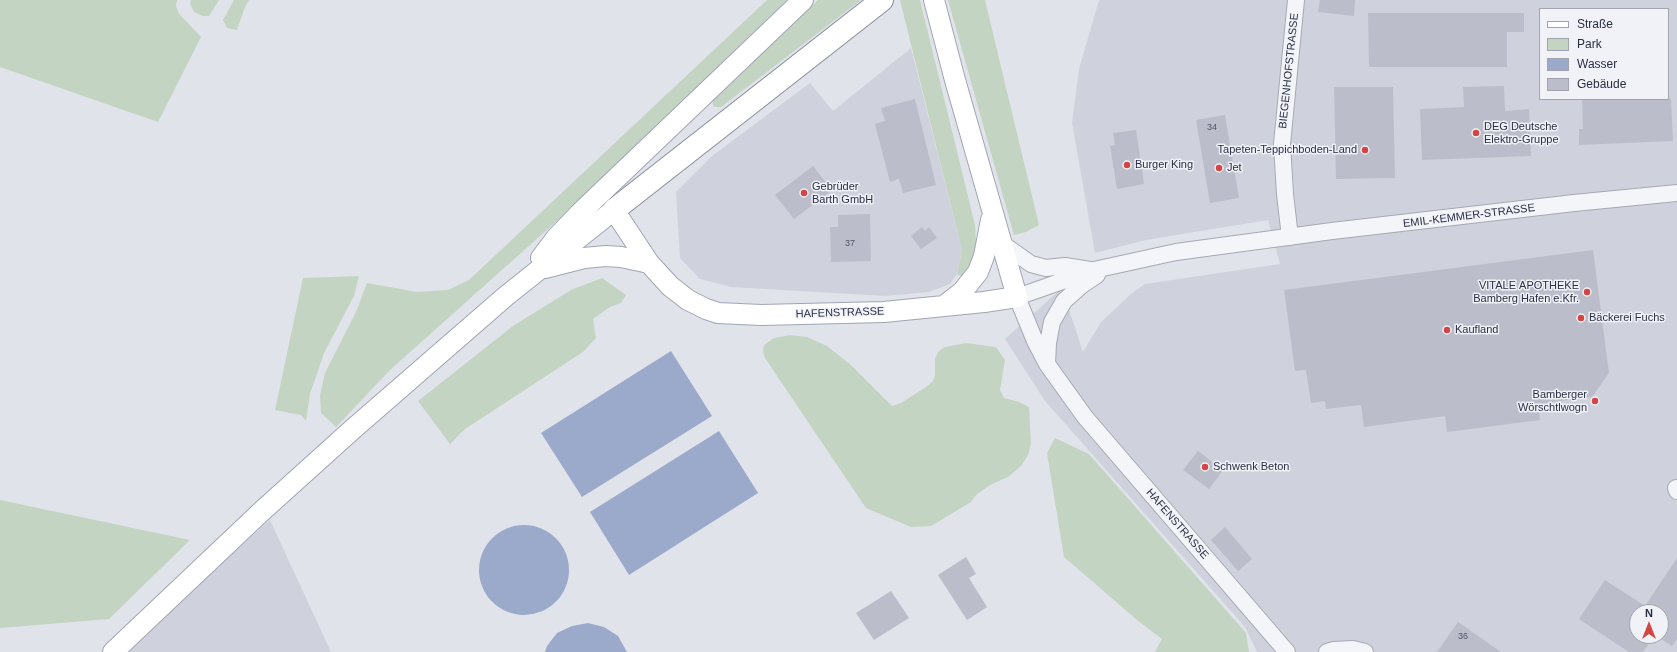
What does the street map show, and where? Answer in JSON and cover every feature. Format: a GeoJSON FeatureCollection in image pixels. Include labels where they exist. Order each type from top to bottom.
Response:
{"type":"FeatureCollection","features":[{"type":"Feature","properties":{"kind":"highway"},"geometry":{"type":"LineString","coordinates":[[614,210],[882,0]]}},
{"type":"Feature","properties":{"kind":"main road"},"geometry":{"type":"LineString","coordinates":[[522,283],[556,238],[581,212],[803,0]]}},
{"type":"Feature","properties":{"kind":"main road"},"geometry":{"type":"LineString","coordinates":[[934,2],[992,214],[1017,297]]}},
{"type":"Feature","properties":{"kind":"main road"},"geometry":{"type":"LineString","coordinates":[[113,652],[273,501],[522,283],[614,210]]}},
{"type":"Feature","properties":{"kind":"main road","name":"HAFENSTRASSE"},"geometry":{"type":"LineString","coordinates":[[614,210],[649,263],[670,286],[688,300],[706,309],[732,314],[788,315],[884,312],[1017,297]]}},
{"type":"Feature","properties":{"kind":"main road"},"geometry":{"type":"LineString","coordinates":[[944,306],[962,292],[978,272],[984,256],[992,214]]}},
{"type":"Feature","properties":{"kind":"main road"},"geometry":{"type":"LineString","coordinates":[[538,270],[584,258],[606,256],[621,257],[649,263]]}},
{"type":"Feature","properties":{"kind":"street","name":"BIEGENHOFSTRASSE"},"geometry":{"type":"LineString","coordinates":[[1290,237],[1285,194],[1282,144],[1296,0]]}},
{"type":"Feature","properties":{"kind":"street","name":"EMIL-KEMMER-STRASSE"},"geometry":{"type":"LineString","coordinates":[[1017,297],[1094,270],[1176,252],[1566,204],[1677,194]]}},
{"type":"Feature","properties":{"kind":"street"},"geometry":{"type":"LineString","coordinates":[[1000,242],[1031,264],[1046,268],[1065,266],[1094,270]]}},
{"type":"Feature","properties":{"kind":"street"},"geometry":{"type":"LineString","coordinates":[[1047,364],[1048,343],[1052,322],[1064,301],[1082,285],[1110,266]]}},
{"type":"Feature","properties":{"kind":"street","name":"HAFENSTRASSE"},"geometry":{"type":"LineString","coordinates":[[1017,297],[1035,342],[1047,364],[1085,418],[1287,652]]}},
{"type":"Feature","properties":{"kind":"street"},"geometry":{"type":"LineString","coordinates":[[1327,652],[1353,649],[1365,652]]}},
{"type":"Feature","properties":{"kind":"shaded area"},"geometry":{"type":"Polygon","coordinates":[[[1099,0],[1677,0],[1677,652],[1257,652],[1245,627],[1045,401],[1005,339],[1062,288],[1083,352],[1101,322],[1131,294],[1145,284],[1280,264],[1268,220],[1146,240],[1095,253],[1072,123],[1079,69],[1099,0]]]}},
{"type":"Feature","properties":{"kind":"shaded area"},"geometry":{"type":"Polygon","coordinates":[[[911,48],[962,250],[957,274],[950,284],[929,292],[885,296],[731,287],[700,279],[680,258],[676,192],[712,156],[810,83],[833,111],[911,48]]]}},
{"type":"Feature","properties":{"kind":"shaded area"},"geometry":{"type":"Polygon","coordinates":[[[270,520],[331,652],[122,652],[270,520]]]}},
{"type":"Feature","properties":{"kind":"green space"},"geometry":{"type":"Polygon","coordinates":[[[0,0],[177,0],[176,6],[179,14],[201,37],[158,122],[0,67],[0,0]]]}},
{"type":"Feature","properties":{"kind":"green space"},"geometry":{"type":"Polygon","coordinates":[[[191,0],[219,0],[209,16],[203,16],[194,12],[190,4],[191,0]]]}},
{"type":"Feature","properties":{"kind":"green space"},"geometry":{"type":"Polygon","coordinates":[[[234,0],[249,0],[237,30],[227,28],[223,20],[234,0]]]}},
{"type":"Feature","properties":{"kind":"green space"},"geometry":{"type":"Polygon","coordinates":[[[767,0],[787,0],[606,177],[390,370],[336,427],[321,413],[320,395],[325,373],[356,312],[367,283],[417,292],[448,290],[469,280],[767,0]]]}},
{"type":"Feature","properties":{"kind":"green space"},"geometry":{"type":"Polygon","coordinates":[[[818,0],[861,0],[721,107],[714,107],[712,101],[818,0]]]}},
{"type":"Feature","properties":{"kind":"green space"},"geometry":{"type":"Polygon","coordinates":[[[900,0],[920,0],[975,225],[976,243],[974,262],[963,278],[957,274],[962,250],[900,0]]]}},
{"type":"Feature","properties":{"kind":"green space"},"geometry":{"type":"Polygon","coordinates":[[[948,0],[985,0],[1039,225],[1026,232],[1014,235],[948,0]]]}},
{"type":"Feature","properties":{"kind":"green space"},"geometry":{"type":"Polygon","coordinates":[[[359,276],[354,296],[324,353],[310,394],[306,421],[301,415],[275,410],[303,278],[359,276]]]}},
{"type":"Feature","properties":{"kind":"green space"},"geometry":{"type":"Polygon","coordinates":[[[602,278],[626,295],[621,303],[610,307],[593,319],[596,338],[583,352],[465,429],[450,444],[418,401],[513,326],[571,290],[602,278]]]}},
{"type":"Feature","properties":{"kind":"green space"},"geometry":{"type":"Polygon","coordinates":[[[790,335],[807,337],[827,346],[851,365],[892,406],[901,403],[933,381],[935,375],[935,358],[939,351],[945,347],[966,343],[996,347],[1005,360],[1000,390],[1004,398],[1019,402],[1029,407],[1031,444],[1028,455],[1021,466],[1008,477],[990,485],[976,495],[971,502],[931,526],[911,527],[866,508],[765,358],[763,351],[764,345],[774,338],[790,335]]]}},
{"type":"Feature","properties":{"kind":"green space"},"geometry":{"type":"Polygon","coordinates":[[[1055,438],[1089,454],[1246,633],[1249,652],[1155,652],[1162,639],[1137,620],[1064,557],[1047,453],[1055,438]]]}},
{"type":"Feature","properties":{"kind":"green space"},"geometry":{"type":"Polygon","coordinates":[[[0,500],[190,540],[109,619],[0,628],[0,500]]]}},
{"type":"Feature","properties":{"kind":"water"},"geometry":{"type":"Polygon","coordinates":[[[671,351],[712,416],[582,497],[541,433],[671,351]]]}},
{"type":"Feature","properties":{"kind":"water"},"geometry":{"type":"Polygon","coordinates":[[[719,431],[758,493],[629,575],[590,512],[719,431]]]}},
{"type":"Feature","properties":{"kind":"water"},"geometry":{"type":"Polygon","coordinates":[[[524,525],[541,528],[556,538],[566,553],[569,570],[566,587],[556,602],[541,612],[524,615],[507,612],[492,602],[482,587],[479,570],[482,553],[492,538],[507,528],[524,525]]]}},
{"type":"Feature","properties":{"kind":"water"},"geometry":{"type":"Polygon","coordinates":[[[588,623],[604,627],[618,636],[627,652],[545,652],[547,646],[557,633],[572,626],[588,623]]]}},
{"type":"Feature","properties":{"kind":"building"},"geometry":{"type":"Polygon","coordinates":[[[1320,0],[1355,0],[1354,16],[1318,12],[1320,0]]]}},
{"type":"Feature","properties":{"kind":"building"},"geometry":{"type":"Polygon","coordinates":[[[1368,13],[1524,13],[1524,32],[1507,32],[1507,67],[1369,67],[1368,13]]]}},
{"type":"Feature","properties":{"kind":"building","name":"DEG Deutsche Elektro-Gruppe"},"geometry":{"type":"Polygon","coordinates":[[[1504,86],[1505,111],[1529,109],[1531,156],[1422,160],[1420,109],[1464,107],[1463,87],[1504,86]]]}},
{"type":"Feature","properties":{"kind":"building","name":"Tapeten-Teppichboden-Land"},"geometry":{"type":"Polygon","coordinates":[[[1334,87],[1393,87],[1395,178],[1336,179],[1334,87]]]}},
{"type":"Feature","properties":{"kind":"building"},"geometry":{"type":"Polygon","coordinates":[[[915,99],[936,185],[903,193],[899,179],[890,182],[875,124],[885,121],[881,108],[915,99]]]}},
{"type":"Feature","properties":{"kind":"building"},"geometry":{"type":"Polygon","coordinates":[[[1671,99],[1673,141],[1579,145],[1579,129],[1583,129],[1582,100],[1671,99]]]}},
{"type":"Feature","properties":{"kind":"building","name":"Jet"},"geometry":{"type":"Polygon","coordinates":[[[1225,115],[1239,198],[1210,203],[1196,120],[1225,115]]]}},
{"type":"Feature","properties":{"kind":"building","name":"Burger King"},"geometry":{"type":"Polygon","coordinates":[[[1136,130],[1144,184],[1117,189],[1110,146],[1115,145],[1113,133],[1136,130]]]}},
{"type":"Feature","properties":{"kind":"building","name":"Gebrüder Barth GmbH"},"geometry":{"type":"Polygon","coordinates":[[[813,166],[830,188],[830,192],[794,219],[775,195],[813,166]]]}},
{"type":"Feature","properties":{"kind":"building"},"geometry":{"type":"Polygon","coordinates":[[[870,214],[871,261],[831,262],[830,227],[838,227],[838,215],[870,214]]]}},
{"type":"Feature","properties":{"kind":"building"},"geometry":{"type":"Polygon","coordinates":[[[922,227],[925,231],[929,227],[937,238],[921,249],[911,236],[922,227]]]}},
{"type":"Feature","properties":{"kind":"building","name":"Kaufland"},"geometry":{"type":"Polygon","coordinates":[[[1593,250],[1609,373],[1592,397],[1538,404],[1540,420],[1447,432],[1445,416],[1364,427],[1361,405],[1326,409],[1325,401],[1311,403],[1306,370],[1295,371],[1284,290],[1593,250]]]}},
{"type":"Feature","properties":{"kind":"building"},"geometry":{"type":"Polygon","coordinates":[[[1198,451],[1223,470],[1209,489],[1183,470],[1198,451]]]}},
{"type":"Feature","properties":{"kind":"building"},"geometry":{"type":"Polygon","coordinates":[[[1225,527],[1252,559],[1238,571],[1211,540],[1225,527]]]}},
{"type":"Feature","properties":{"kind":"building"},"geometry":{"type":"Polygon","coordinates":[[[966,557],[976,574],[969,578],[987,607],[967,620],[938,575],[966,557]]]}},
{"type":"Feature","properties":{"kind":"building"},"geometry":{"type":"Polygon","coordinates":[[[1677,558],[1677,639],[1672,646],[1669,644],[1669,604],[1646,604],[1677,558]]]}},
{"type":"Feature","properties":{"kind":"building"},"geometry":{"type":"Polygon","coordinates":[[[1605,580],[1642,604],[1629,604],[1629,644],[1648,644],[1643,652],[1629,652],[1579,619],[1605,580]]]}},
{"type":"Feature","properties":{"kind":"building"},"geometry":{"type":"Polygon","coordinates":[[[891,591],[909,618],[874,640],[856,613],[891,591]]]}},
{"type":"Feature","properties":{"kind":"building"},"geometry":{"type":"Polygon","coordinates":[[[1458,622],[1501,652],[1437,652],[1458,622]]]}},
{"type":"Feature","properties":{"kind":"place","name":"DEG Deutsche Elektro-Gruppe"},"geometry":{"type":"Point","coordinates":[1476,133]}},
{"type":"Feature","properties":{"kind":"place","name":"Tapeten-Teppichboden-Land"},"geometry":{"type":"Point","coordinates":[1365,150]}},
{"type":"Feature","properties":{"kind":"place","name":"Burger King"},"geometry":{"type":"Point","coordinates":[1127,165]}},
{"type":"Feature","properties":{"kind":"place","name":"Jet"},"geometry":{"type":"Point","coordinates":[1219,168]}},
{"type":"Feature","properties":{"kind":"place","name":"Gebrüder Barth GmbH"},"geometry":{"type":"Point","coordinates":[804,193]}},
{"type":"Feature","properties":{"kind":"place","name":"VITALE APOTHEKE Bamberg Hafen e.Kfr."},"geometry":{"type":"Point","coordinates":[1587,292]}},
{"type":"Feature","properties":{"kind":"place","name":"Bäckerei Fuchs"},"geometry":{"type":"Point","coordinates":[1581,318]}},
{"type":"Feature","properties":{"kind":"place","name":"Kaufland"},"geometry":{"type":"Point","coordinates":[1447,330]}},
{"type":"Feature","properties":{"kind":"place","name":"Bamberger Wörschtlwogn"},"geometry":{"type":"Point","coordinates":[1595,401]}},
{"type":"Feature","properties":{"kind":"place","name":"Schwenk Beton"},"geometry":{"type":"Point","coordinates":[1205,467]}}]}
